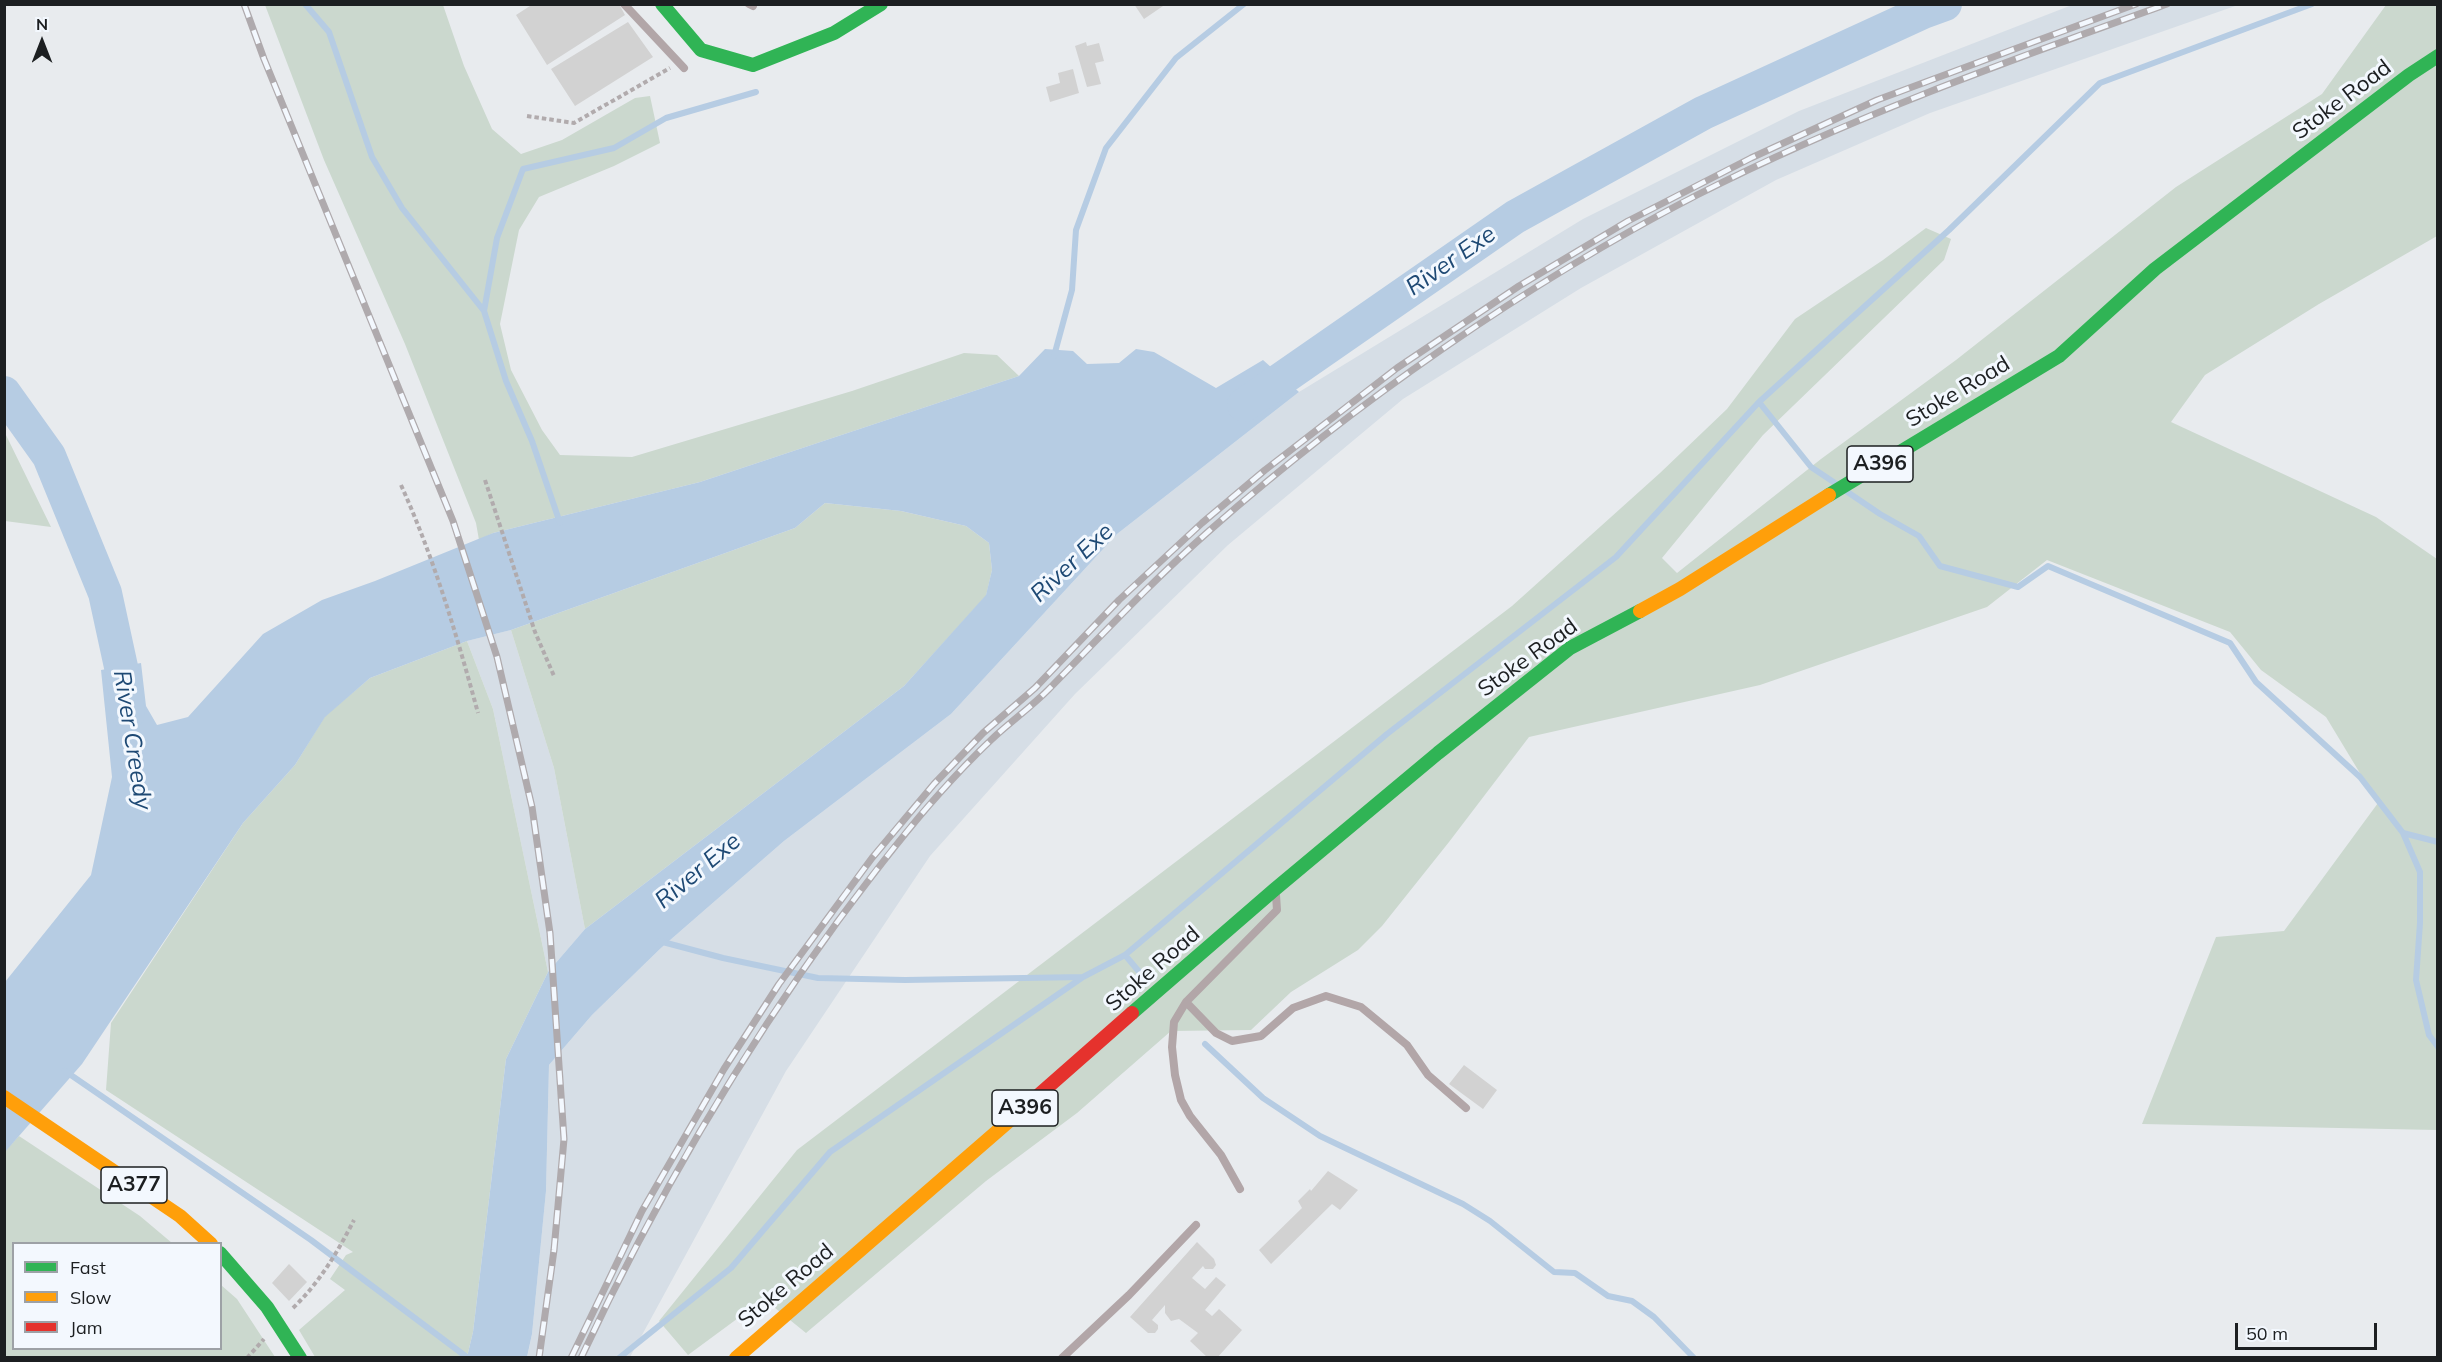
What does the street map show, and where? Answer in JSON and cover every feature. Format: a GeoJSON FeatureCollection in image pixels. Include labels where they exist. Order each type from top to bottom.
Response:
{"type":"FeatureCollection","features":[{"type":"Feature","properties":{"kind":"main road"},"geometry":{"type":"LineString","coordinates":[[662,4],[701,50],[753,65],[834,33],[881,4]]}},
{"type":"Feature","properties":{"kind":"main road","name":"Stoke Road"},"geometry":{"type":"LineString","coordinates":[[736,1358],[1274,890],[1438,753],[1570,648],[1680,589],[1817,502],[2059,356],[2155,269],[2409,75],[2438,56]]}},
{"type":"Feature","properties":{"kind":"main road","name":"A377"},"geometry":{"type":"LineString","coordinates":[[4,1097],[180,1216],[210,1242]]}},
{"type":"Feature","properties":{"kind":"main road"},"geometry":{"type":"LineString","coordinates":[[222,1254],[241,1274],[278,1322],[300,1358]]}},
{"type":"Feature","properties":{"kind":"lane"},"geometry":{"type":"LineString","coordinates":[[624,4],[684,68]]}},
{"type":"Feature","properties":{"kind":"lane"},"geometry":{"type":"LineString","coordinates":[[1240,1189],[1221,1155],[1190,1116],[1181,1100],[1174,1074],[1174,1022],[1186,1002],[1277,910],[1274,890]]}},
{"type":"Feature","properties":{"kind":"lane"},"geometry":{"type":"LineString","coordinates":[[1186,1002],[1216,1033],[1232,1041],[1261,1036],[1293,1008],[1326,996],[1361,1007],[1407,1045],[1428,1074],[1466,1108]]}},
{"type":"Feature","properties":{"kind":"lane"},"geometry":{"type":"LineString","coordinates":[[1062,1358],[1129,1295],[1196,1225]]}},
{"type":"Feature","properties":{"kind":"path"},"geometry":{"type":"LineString","coordinates":[[527,116],[574,123],[673,66],[684,68]]}},
{"type":"Feature","properties":{"kind":"path"},"geometry":{"type":"LineString","coordinates":[[485,480],[535,632],[554,676]]}},
{"type":"Feature","properties":{"kind":"path"},"geometry":{"type":"LineString","coordinates":[[401,485],[424,541],[464,662],[478,713]]}},
{"type":"Feature","properties":{"kind":"path"},"geometry":{"type":"LineString","coordinates":[[278,1322],[316,1285],[339,1250],[354,1220]]}},
{"type":"Feature","properties":{"kind":"shaded area"},"geometry":{"type":"Polygon","coordinates":[[[265,5],[443,5],[464,66],[492,129],[521,154],[562,140],[635,98],[650,96],[660,143],[614,166],[539,197],[519,230],[500,324],[511,370],[542,430],[560,455],[632,457],[852,391],[964,353],[997,355],[1019,376],[700,482],[493,533],[479,540],[476,523],[405,344],[324,160],[265,5]]]}},
{"type":"Feature","properties":{"kind":"shaded area"},"geometry":{"type":"Polygon","coordinates":[[[2072,5],[2238,5],[1930,113],[1776,180],[1581,288],[1403,399],[1228,545],[1075,694],[930,856],[786,1071],[630,1357],[527,1358],[532,1334],[546,1191],[549,1065],[592,1015],[661,948],[784,841],[951,714],[1117,534],[1299,392],[1583,219],[1799,111],[2072,5]]]}},
{"type":"Feature","properties":{"kind":"shaded area"},"geometry":{"type":"Polygon","coordinates":[[[2386,5],[2437,5],[2437,236],[2319,304],[2205,375],[2171,422],[2376,517],[2437,559],[2437,1130],[2142,1124],[2216,937],[2284,931],[2378,803],[2326,717],[2261,670],[2230,632],[2047,560],[1987,607],[1760,685],[1529,737],[1382,926],[1358,950],[1291,992],[1251,1030],[1171,1031],[1077,1113],[986,1181],[806,1333],[764,1299],[688,1355],[659,1321],[797,1150],[1512,606],[1660,473],[1727,409],[1795,319],[1926,228],[1951,239],[1944,260],[1763,435],[1662,558],[1677,573],[1821,459],[1956,360],[2176,187],[2322,94],[2386,5]]]}},
{"type":"Feature","properties":{"kind":"shaded area"},"geometry":{"type":"Polygon","coordinates":[[[5,433],[51,527],[5,521],[5,433]]]}},
{"type":"Feature","properties":{"kind":"shaded area"},"geometry":{"type":"Polygon","coordinates":[[[825,503],[901,511],[966,526],[989,543],[992,570],[986,596],[904,686],[585,929],[554,768],[511,630],[795,528],[825,503]]]}},
{"type":"Feature","properties":{"kind":"shaded area"},"geometry":{"type":"Polygon","coordinates":[[[511,630],[554,768],[585,929],[548,972],[493,709],[467,641],[511,630]]]}},
{"type":"Feature","properties":{"kind":"shaded area"},"geometry":{"type":"Polygon","coordinates":[[[467,641],[493,709],[548,972],[506,1059],[473,1332],[467,1357],[315,1357],[299,1330],[345,1290],[330,1279],[346,1255],[353,1252],[106,1090],[111,1023],[243,823],[295,765],[325,716],[370,678],[467,641]]]}},
{"type":"Feature","properties":{"kind":"shaded area"},"geometry":{"type":"Polygon","coordinates":[[[19,1136],[140,1216],[171,1242],[12,1242],[12,1350],[222,1350],[222,1286],[237,1299],[275,1357],[5,1357],[4,1152],[19,1136]]]}},
{"type":"Feature","properties":{"kind":"water"},"geometry":{"type":"Polygon","coordinates":[[[1045,349],[1073,351],[1087,364],[1119,363],[1136,349],[1154,352],[1216,388],[1263,360],[1299,392],[1117,534],[951,714],[784,841],[661,948],[592,1015],[549,1065],[546,1191],[532,1334],[527,1357],[467,1357],[473,1332],[506,1059],[548,972],[585,929],[904,686],[986,595],[992,570],[989,543],[966,526],[901,511],[825,503],[795,528],[511,630],[467,641],[370,678],[325,717],[295,765],[243,823],[82,1064],[5,1152],[5,982],[91,875],[112,777],[101,670],[141,663],[146,706],[157,725],[188,717],[263,634],[322,600],[493,533],[700,482],[1019,376],[1045,349]]]}},
{"type":"Feature","properties":{"kind":"building"},"geometry":{"type":"Polygon","coordinates":[[[533,4],[619,4],[625,15],[547,65],[516,15],[533,4]]]}},
{"type":"Feature","properties":{"kind":"building"},"geometry":{"type":"Polygon","coordinates":[[[1134,4],[1166,4],[1144,19],[1134,4]]]}},
{"type":"Feature","properties":{"kind":"building"},"geometry":{"type":"Polygon","coordinates":[[[628,22],[653,57],[575,106],[551,69],[628,22]]]}},
{"type":"Feature","properties":{"kind":"building"},"geometry":{"type":"Polygon","coordinates":[[[1086,42],[1087,46],[1099,43],[1104,61],[1095,63],[1101,84],[1087,87],[1075,46],[1086,42]]]}},
{"type":"Feature","properties":{"kind":"building"},"geometry":{"type":"Polygon","coordinates":[[[1073,69],[1079,93],[1050,102],[1046,87],[1060,83],[1058,73],[1073,69]]]}},
{"type":"Feature","properties":{"kind":"building"},"geometry":{"type":"Polygon","coordinates":[[[1464,1065],[1497,1090],[1483,1109],[1449,1084],[1464,1065]]]}},
{"type":"Feature","properties":{"kind":"building"},"geometry":{"type":"Polygon","coordinates":[[[1328,1171],[1358,1190],[1340,1210],[1332,1204],[1271,1264],[1259,1250],[1302,1208],[1298,1201],[1310,1189],[1311,1191],[1328,1171]]]}},
{"type":"Feature","properties":{"kind":"building"},"geometry":{"type":"Polygon","coordinates":[[[1197,1242],[1214,1259],[1216,1265],[1213,1269],[1205,1269],[1203,1266],[1192,1278],[1205,1289],[1216,1277],[1226,1285],[1205,1310],[1212,1316],[1219,1309],[1242,1330],[1217,1358],[1208,1358],[1190,1341],[1198,1333],[1179,1319],[1171,1321],[1165,1313],[1165,1305],[1152,1320],[1158,1325],[1155,1333],[1148,1333],[1130,1317],[1197,1242]]]}},
{"type":"Feature","properties":{"kind":"building"},"geometry":{"type":"Polygon","coordinates":[[[289,1264],[307,1282],[289,1301],[272,1283],[289,1264]]]}},
{"type":"Feature","properties":{"kind":"waterway"},"geometry":{"type":"LineString","coordinates":[[305,4],[329,32],[372,157],[402,208],[484,311]]}},
{"type":"Feature","properties":{"kind":"waterway"},"geometry":{"type":"LineString","coordinates":[[1054,356],[1072,290],[1076,230],[1106,148],[1176,58],[1244,4]]}},
{"type":"Feature","properties":{"kind":"waterway","name":"River Exe"},"geometry":{"type":"LineString","coordinates":[[1244,405],[1515,217],[1703,113],[1945,4]]}},
{"type":"Feature","properties":{"kind":"waterway"},"geometry":{"type":"LineString","coordinates":[[619,1358],[731,1268],[830,1152],[1083,977],[1125,955],[1387,734],[1616,557],[1759,402],[1949,230],[2100,83],[2312,4]]}},
{"type":"Feature","properties":{"kind":"waterway"},"geometry":{"type":"LineString","coordinates":[[560,523],[532,441],[506,381],[484,311],[497,238],[523,169],[614,148],[666,118],[756,92]]}},
{"type":"Feature","properties":{"kind":"waterway","name":"River Creedy"},"geometry":{"type":"LineString","coordinates":[[4,393],[49,456],[105,593],[123,676],[128,713]]}},
{"type":"Feature","properties":{"kind":"waterway"},"geometry":{"type":"LineString","coordinates":[[1759,402],[1811,467],[1838,485]]}},
{"type":"Feature","properties":{"kind":"waterway"},"geometry":{"type":"LineString","coordinates":[[1846,491],[1919,536],[1940,566],[2018,587],[2048,566],[2230,643],[2256,682],[2360,777],[2403,833],[2438,842]]}},
{"type":"Feature","properties":{"kind":"waterway"},"geometry":{"type":"LineString","coordinates":[[2403,833],[2420,872],[2420,923],[2416,980],[2429,1035],[2438,1047]]}},
{"type":"Feature","properties":{"kind":"waterway"},"geometry":{"type":"LineString","coordinates":[[659,941],[723,958],[818,978],[905,980],[1083,977]]}},
{"type":"Feature","properties":{"kind":"waterway"},"geometry":{"type":"LineString","coordinates":[[1125,955],[1141,974]]}},
{"type":"Feature","properties":{"kind":"waterway"},"geometry":{"type":"LineString","coordinates":[[1205,1044],[1263,1098],[1320,1136],[1463,1204],[1490,1221],[1554,1272],[1575,1273],[1608,1296],[1632,1301],[1654,1317],[1694,1358]]}},
{"type":"Feature","properties":{"kind":"waterway"},"geometry":{"type":"LineString","coordinates":[[65,1071],[311,1240],[468,1358]]}},
{"type":"Feature","properties":{"kind":"railway"},"geometry":{"type":"LineString","coordinates":[[244,4],[264,59],[453,521],[497,657],[532,807],[550,933],[564,1139],[554,1250],[539,1358]]}},
{"type":"Feature","properties":{"kind":"railway"},"geometry":{"type":"LineString","coordinates":[[571,1358],[642,1211],[724,1069],[779,984],[872,858],[934,784],[983,733],[1035,688],[1119,600],[1202,523],[1265,470],[1397,368],[1519,286],[1628,221],[1751,158],[1877,100],[2136,4]]}},
{"type":"Feature","properties":{"kind":"railway"},"geometry":{"type":"LineString","coordinates":[[581,1358],[637,1244],[699,1133],[801,973],[887,856],[951,780],[978,753],[1048,690],[1167,569],[1264,484],[1322,437],[1443,348],[1506,306],[1633,229],[1754,167],[1870,116],[1988,69],[2167,4]]}},
{"type":"Feature","properties":{"kind":"traffic: fast"},"geometry":{"type":"LineString","coordinates":[[662,4],[701,50],[753,65],[834,33],[881,4]]}},
{"type":"Feature","properties":{"kind":"traffic: fast"},"geometry":{"type":"LineString","coordinates":[[1829,495],[2059,356],[2155,269],[2409,75],[2438,56]]}},
{"type":"Feature","properties":{"kind":"traffic: fast"},"geometry":{"type":"LineString","coordinates":[[1132,1013],[1438,753],[1570,648],[1640,611]]}},
{"type":"Feature","properties":{"kind":"traffic: fast"},"geometry":{"type":"LineString","coordinates":[[222,1255],[267,1307],[300,1358]]}},
{"type":"Feature","properties":{"kind":"traffic: slow"},"geometry":{"type":"LineString","coordinates":[[1640,611],[1680,589],[1829,495]]}},
{"type":"Feature","properties":{"kind":"traffic: slow"},"geometry":{"type":"LineString","coordinates":[[4,1097],[180,1216],[209,1242]]}},
{"type":"Feature","properties":{"kind":"traffic: slow"},"geometry":{"type":"LineString","coordinates":[[736,1358],[1016,1115]]}},
{"type":"Feature","properties":{"kind":"traffic: jam"},"geometry":{"type":"LineString","coordinates":[[1016,1115],[1132,1013]]}}]}
